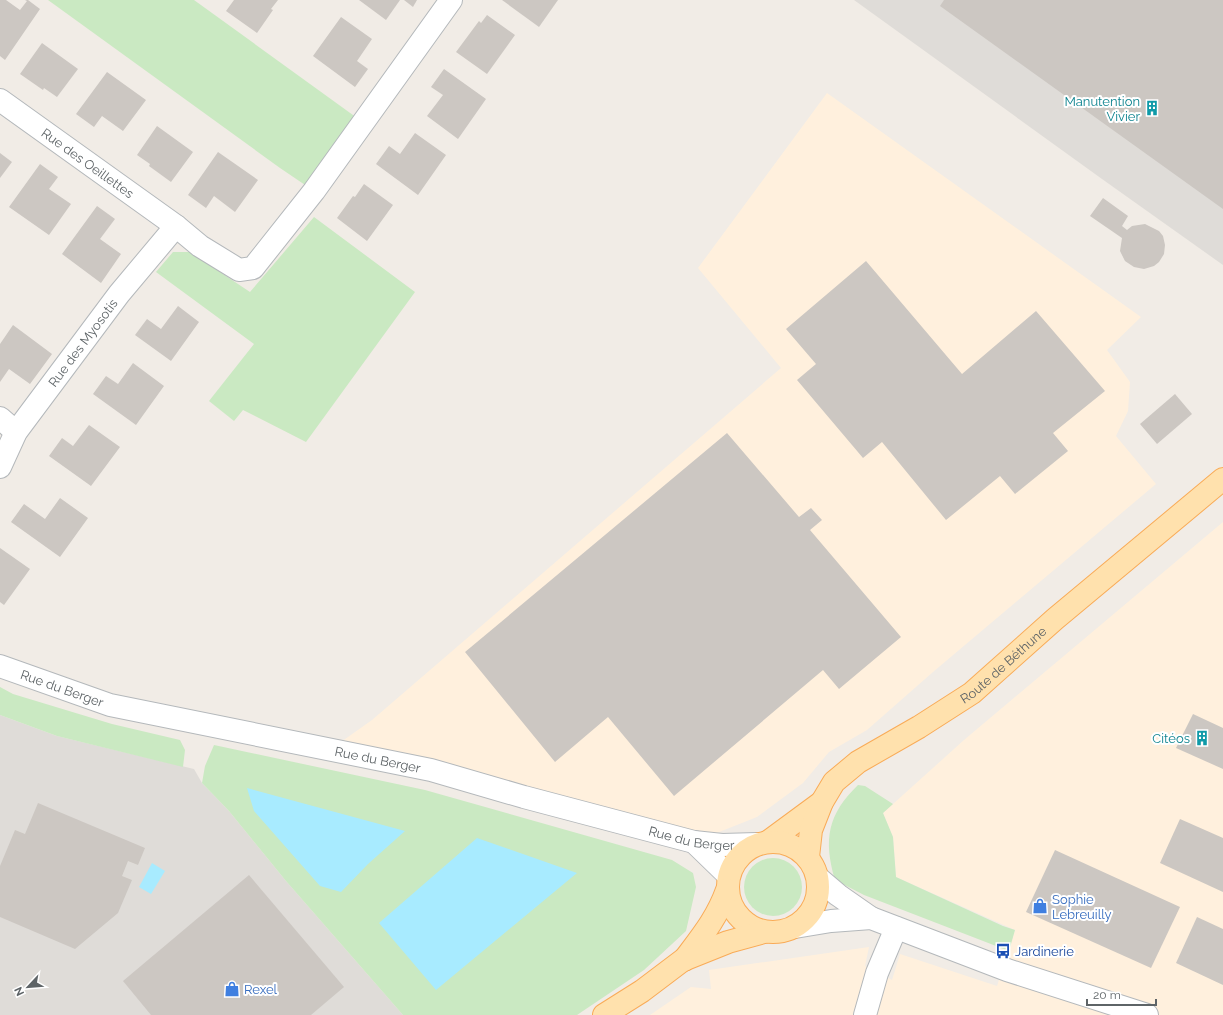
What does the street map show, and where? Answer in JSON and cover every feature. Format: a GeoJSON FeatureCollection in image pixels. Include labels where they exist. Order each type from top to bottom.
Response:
{"type":"FeatureCollection","features":[{"type":"Feature","properties":{"kind":"main road","name":"Route de Béthune"},"geometry":{"type":"LineString","coordinates":[[808,857],[811,830],[822,802],[834,782],[858,762],[919,727],[972,693],[1054,619],[1223,479]]}},
{"type":"Feature","properties":{"kind":"main road"},"geometry":{"type":"LineString","coordinates":[[604,1015],[642,991],[683,960],[720,910],[734,862],[744,851],[763,843],[822,802]]}},
{"type":"Feature","properties":{"kind":"main road"},"geometry":{"type":"LineString","coordinates":[[683,960],[728,942],[764,932],[780,932],[795,927],[810,914],[818,897],[818,878],[808,857],[796,848],[784,842],[763,843]]}},
{"type":"Feature","properties":{"kind":"main road"},"geometry":{"type":"LineString","coordinates":[[728,882],[733,909],[746,924],[764,932]]}},
{"type":"Feature","properties":{"kind":"street","name":"Rue des Oeillettes"},"geometry":{"type":"LineString","coordinates":[[0,100],[176,226],[200,246],[239,270],[253,268],[314,191],[451,0]]}},
{"type":"Feature","properties":{"kind":"street","name":"Rue des Myosotis"},"geometry":{"type":"LineString","coordinates":[[0,468],[8,425],[176,226]]}},
{"type":"Feature","properties":{"kind":"street","name":"Rue du Berger"},"geometry":{"type":"LineString","coordinates":[[0,666],[110,705],[431,770],[524,797],[694,842],[722,844],[763,843]]}},
{"type":"Feature","properties":{"kind":"street"},"geometry":{"type":"LineString","coordinates":[[694,842],[728,882]]}},
{"type":"Feature","properties":{"kind":"street"},"geometry":{"type":"LineString","coordinates":[[818,878],[838,895],[871,918],[1007,970],[1147,1015]]}},
{"type":"Feature","properties":{"kind":"street"},"geometry":{"type":"LineString","coordinates":[[795,927],[831,921],[871,918]]}},
{"type":"Feature","properties":{"kind":"street"},"geometry":{"type":"LineString","coordinates":[[865,1015],[877,973],[896,928]]}},
{"type":"Feature","properties":{"kind":"shaded area","name":"Manutention Vivier"},"geometry":{"type":"Polygon","coordinates":[[[854,0],[1223,0],[1223,265],[1102,179],[854,0]]]}},
{"type":"Feature","properties":{"kind":"shaded area"},"geometry":{"type":"Polygon","coordinates":[[[827,93],[1141,317],[1107,350],[1130,382],[1128,411],[1116,436],[1156,484],[933,672],[867,730],[829,752],[803,783],[757,817],[694,842],[331,749],[372,720],[781,368],[698,268],[827,93]]]}},
{"type":"Feature","properties":{"kind":"shaded area"},"geometry":{"type":"Polygon","coordinates":[[[1223,522],[1223,1015],[650,1015],[691,987],[711,989],[709,970],[869,947],[865,966],[892,980],[900,954],[997,986],[1015,930],[896,877],[893,837],[883,813],[964,740],[1223,522]]]}},
{"type":"Feature","properties":{"kind":"shaded area"},"geometry":{"type":"Polygon","coordinates":[[[0,715],[57,736],[194,769],[202,783],[229,811],[286,881],[403,1015],[0,1015],[0,715]]]}},
{"type":"Feature","properties":{"kind":"green space"},"geometry":{"type":"Polygon","coordinates":[[[48,0],[194,0],[364,123],[314,191],[48,0]]]}},
{"type":"Feature","properties":{"kind":"green space"},"geometry":{"type":"Polygon","coordinates":[[[314,217],[415,292],[306,442],[243,410],[234,421],[209,401],[254,344],[156,272],[173,252],[190,252],[250,292],[314,217]]]}},
{"type":"Feature","properties":{"kind":"green space"},"geometry":{"type":"Polygon","coordinates":[[[0,687],[13,694],[112,724],[180,740],[185,750],[183,767],[57,736],[0,715],[0,687]]]}},
{"type":"Feature","properties":{"kind":"green space"},"geometry":{"type":"Polygon","coordinates":[[[214,745],[425,790],[672,860],[693,873],[696,887],[686,931],[644,970],[577,1015],[403,1015],[286,881],[229,811],[202,783],[205,766],[214,745]]]}},
{"type":"Feature","properties":{"kind":"green space"},"geometry":{"type":"Polygon","coordinates":[[[858,785],[865,786],[893,804],[883,813],[893,837],[896,877],[1003,926],[1015,930],[1009,951],[864,895],[835,880],[829,852],[831,828],[834,817],[840,806],[858,785]]]}},
{"type":"Feature","properties":{"kind":"green space"},"geometry":{"type":"Polygon","coordinates":[[[767,858],[779,858],[794,866],[802,881],[802,893],[794,908],[779,916],[767,916],[752,908],[744,893],[744,881],[752,866],[767,858]]]}},
{"type":"Feature","properties":{"kind":"water"},"geometry":{"type":"Polygon","coordinates":[[[247,788],[405,831],[368,864],[341,892],[320,886],[254,811],[247,788]]]}},
{"type":"Feature","properties":{"kind":"water"},"geometry":{"type":"Polygon","coordinates":[[[477,838],[577,873],[436,990],[379,923],[477,838]]]}},
{"type":"Feature","properties":{"kind":"water"},"geometry":{"type":"Polygon","coordinates":[[[152,863],[165,871],[151,894],[139,887],[152,863]]]}},
{"type":"Feature","properties":{"kind":"building"},"geometry":{"type":"Polygon","coordinates":[[[0,0],[6,0],[20,10],[27,1],[25,0],[28,0],[40,9],[5,60],[0,56],[0,0]]]}},
{"type":"Feature","properties":{"kind":"building"},"geometry":{"type":"Polygon","coordinates":[[[234,0],[278,0],[257,33],[226,11],[234,0]]]}},
{"type":"Feature","properties":{"kind":"building"},"geometry":{"type":"Polygon","coordinates":[[[359,0],[400,0],[386,20],[359,0]]]}},
{"type":"Feature","properties":{"kind":"building"},"geometry":{"type":"Polygon","coordinates":[[[404,0],[417,0],[413,7],[404,0]]]}},
{"type":"Feature","properties":{"kind":"building"},"geometry":{"type":"Polygon","coordinates":[[[502,0],[558,0],[539,27],[502,0]]]}},
{"type":"Feature","properties":{"kind":"building","name":"Manutention Vivier"},"geometry":{"type":"Polygon","coordinates":[[[944,0],[1223,0],[1223,209],[940,6],[944,0]]]}},
{"type":"Feature","properties":{"kind":"building"},"geometry":{"type":"Polygon","coordinates":[[[487,15],[515,35],[487,74],[456,52],[479,21],[481,23],[487,15]]]}},
{"type":"Feature","properties":{"kind":"building"},"geometry":{"type":"Polygon","coordinates":[[[341,17],[372,39],[357,61],[368,69],[355,87],[313,56],[341,17]]]}},
{"type":"Feature","properties":{"kind":"building"},"geometry":{"type":"Polygon","coordinates":[[[42,43],[78,69],[57,97],[44,88],[43,90],[20,74],[42,43]]]}},
{"type":"Feature","properties":{"kind":"building"},"geometry":{"type":"Polygon","coordinates":[[[444,69],[486,99],[458,139],[427,116],[443,95],[431,87],[444,69]]]}},
{"type":"Feature","properties":{"kind":"building"},"geometry":{"type":"Polygon","coordinates":[[[107,72],[146,100],[123,131],[102,116],[94,127],[76,114],[107,72]]]}},
{"type":"Feature","properties":{"kind":"building"},"geometry":{"type":"Polygon","coordinates":[[[157,126],[193,152],[171,182],[137,155],[157,126]]]}},
{"type":"Feature","properties":{"kind":"building"},"geometry":{"type":"Polygon","coordinates":[[[415,133],[446,155],[418,195],[376,164],[389,146],[400,154],[415,133]]]}},
{"type":"Feature","properties":{"kind":"building"},"geometry":{"type":"Polygon","coordinates":[[[218,152],[258,180],[235,212],[214,196],[206,208],[188,195],[218,152]]]}},
{"type":"Feature","properties":{"kind":"building"},"geometry":{"type":"Polygon","coordinates":[[[0,153],[12,162],[0,178],[0,153]]]}},
{"type":"Feature","properties":{"kind":"building"},"geometry":{"type":"Polygon","coordinates":[[[40,164],[58,177],[49,189],[71,204],[49,235],[9,207],[40,164]]]}},
{"type":"Feature","properties":{"kind":"building"},"geometry":{"type":"Polygon","coordinates":[[[364,184],[393,205],[367,241],[337,218],[364,184]]]}},
{"type":"Feature","properties":{"kind":"building"},"geometry":{"type":"Polygon","coordinates":[[[1103,198],[1128,216],[1122,226],[1127,230],[1132,226],[1145,224],[1159,231],[1163,236],[1165,245],[1164,254],[1159,262],[1154,266],[1144,269],[1134,267],[1125,261],[1120,251],[1122,238],[1090,216],[1103,198]]]}},
{"type":"Feature","properties":{"kind":"building"},"geometry":{"type":"Polygon","coordinates":[[[97,206],[115,219],[100,239],[121,254],[101,283],[62,254],[97,206]]]}},
{"type":"Feature","properties":{"kind":"building"},"geometry":{"type":"Polygon","coordinates":[[[866,261],[962,374],[1036,311],[1105,391],[1053,433],[1068,451],[1015,494],[1000,476],[946,520],[882,442],[863,458],[797,380],[816,364],[786,329],[866,261]]]}},
{"type":"Feature","properties":{"kind":"building"},"geometry":{"type":"Polygon","coordinates":[[[178,306],[199,322],[171,361],[135,335],[147,319],[161,329],[178,306]]]}},
{"type":"Feature","properties":{"kind":"building"},"geometry":{"type":"Polygon","coordinates":[[[13,325],[52,354],[30,384],[9,369],[0,382],[0,344],[13,325]]]}},
{"type":"Feature","properties":{"kind":"building"},"geometry":{"type":"Polygon","coordinates":[[[133,363],[164,386],[136,425],[93,394],[106,376],[118,384],[133,363]]]}},
{"type":"Feature","properties":{"kind":"building"},"geometry":{"type":"Polygon","coordinates":[[[1175,394],[1192,414],[1157,444],[1140,424],[1175,394]]]}},
{"type":"Feature","properties":{"kind":"building"},"geometry":{"type":"Polygon","coordinates":[[[89,425],[120,447],[91,486],[49,456],[62,438],[73,446],[89,425]]]}},
{"type":"Feature","properties":{"kind":"building"},"geometry":{"type":"Polygon","coordinates":[[[727,433],[799,517],[811,508],[822,520],[810,530],[901,637],[839,689],[823,670],[674,796],[608,717],[555,762],[465,652],[727,433]]]}},
{"type":"Feature","properties":{"kind":"building"},"geometry":{"type":"Polygon","coordinates":[[[60,498],[88,518],[60,557],[11,522],[24,504],[45,519],[60,498]]]}},
{"type":"Feature","properties":{"kind":"building"},"geometry":{"type":"Polygon","coordinates":[[[0,548],[30,569],[4,605],[0,602],[0,548]]]}},
{"type":"Feature","properties":{"kind":"building","name":"Citéos"},"geometry":{"type":"Polygon","coordinates":[[[1193,714],[1223,728],[1223,769],[1176,748],[1193,714]]]}},
{"type":"Feature","properties":{"kind":"building"},"geometry":{"type":"Polygon","coordinates":[[[38,803],[145,848],[138,865],[128,861],[122,876],[132,880],[118,913],[75,949],[0,917],[0,866],[15,830],[25,834],[38,803]]]}},
{"type":"Feature","properties":{"kind":"building"},"geometry":{"type":"Polygon","coordinates":[[[1180,819],[1223,838],[1223,892],[1160,863],[1180,819]]]}},
{"type":"Feature","properties":{"kind":"building"},"geometry":{"type":"Polygon","coordinates":[[[1055,850],[1180,907],[1151,968],[1026,912],[1055,850]]]}},
{"type":"Feature","properties":{"kind":"building"},"geometry":{"type":"Polygon","coordinates":[[[249,875],[344,987],[311,1015],[151,1015],[123,981],[249,875]]]}},
{"type":"Feature","properties":{"kind":"building"},"geometry":{"type":"Polygon","coordinates":[[[1197,917],[1223,929],[1223,985],[1176,963],[1197,917]]]}},
{"type":"Feature","properties":{"kind":"place","name":"Manutention Vivier"},"geometry":{"type":"Point","coordinates":[1152,108]}},
{"type":"Feature","properties":{"kind":"place","name":"Citéos"},"geometry":{"type":"Point","coordinates":[1202,738]}},
{"type":"Feature","properties":{"kind":"place","name":"Sophie Lebreuilly"},"geometry":{"type":"Point","coordinates":[1040,906]}},
{"type":"Feature","properties":{"kind":"place","name":"Jardinerie"},"geometry":{"type":"Point","coordinates":[1003,951]}},
{"type":"Feature","properties":{"kind":"place","name":"Rexel"},"geometry":{"type":"Point","coordinates":[232,989]}}]}
